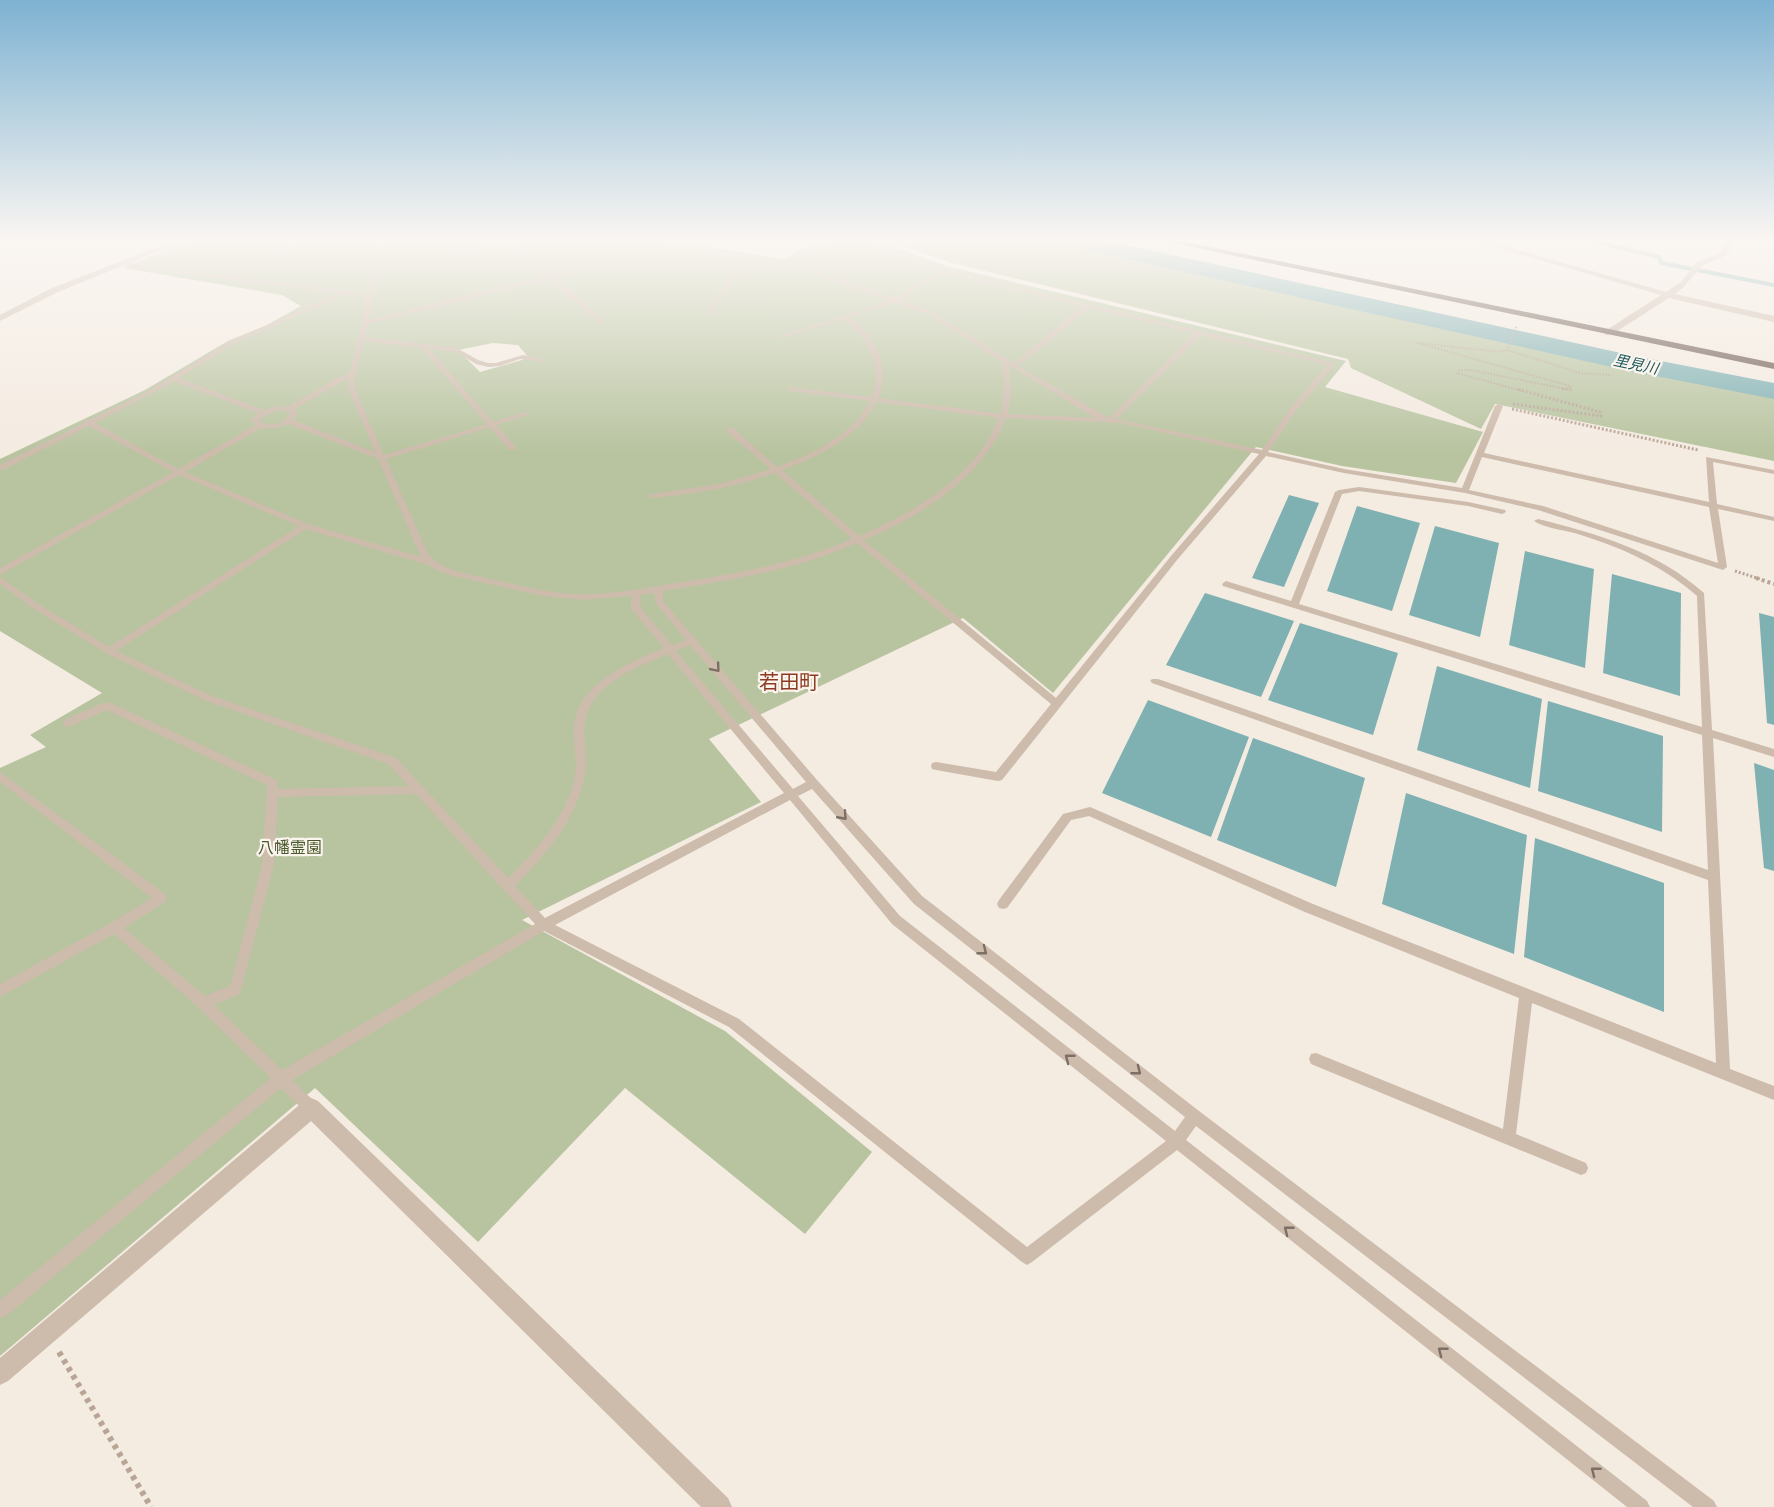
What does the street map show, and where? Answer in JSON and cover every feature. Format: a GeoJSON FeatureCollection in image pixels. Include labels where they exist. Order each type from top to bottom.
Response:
{"type":"FeatureCollection","features":[{"type":"Feature","properties":{"kind":"highway"},"geometry":{"type":"LineString","coordinates":[[1504,311],[1774,366]]}},
{"type":"Feature","properties":{"kind":"street"},"geometry":{"type":"LineString","coordinates":[[1608,333],[1643,311]]}},
{"type":"Feature","properties":{"kind":"street"},"geometry":{"type":"LineString","coordinates":[[1740,311],[1774,319]]}},
{"type":"Feature","properties":{"kind":"street"},"geometry":{"type":"LineString","coordinates":[[0,1373],[311,1108],[719,1507]]}},
{"type":"Feature","properties":{"kind":"lane"},"geometry":{"type":"LineString","coordinates":[[0,468],[174,378],[232,343],[302,311]]}},
{"type":"Feature","properties":{"kind":"lane"},"geometry":{"type":"LineString","coordinates":[[367,311],[352,372],[352,390],[429,562]]}},
{"type":"Feature","properties":{"kind":"lane"},"geometry":{"type":"LineString","coordinates":[[365,323],[412,311]]}},
{"type":"Feature","properties":{"kind":"lane"},"geometry":{"type":"LineString","coordinates":[[590,311],[602,322]]}},
{"type":"Feature","properties":{"kind":"lane"},"geometry":{"type":"LineString","coordinates":[[780,337],[862,311]]}},
{"type":"Feature","properties":{"kind":"lane"},"geometry":{"type":"LineString","coordinates":[[925,311],[1108,420]]}},
{"type":"Feature","properties":{"kind":"lane"},"geometry":{"type":"LineString","coordinates":[[1014,366],[1081,311]]}},
{"type":"Feature","properties":{"kind":"lane"},"geometry":{"type":"LineString","coordinates":[[936,766],[998,777],[1173,558],[1263,454],[1293,410],[1332,364],[1110,311]]}},
{"type":"Feature","properties":{"kind":"lane"},"geometry":{"type":"LineString","coordinates":[[652,496],[713,488],[776,470],[831,444],[858,423],[875,400],[880,385],[875,351],[861,329],[844,317]]}},
{"type":"Feature","properties":{"kind":"lane"},"geometry":{"type":"LineString","coordinates":[[1108,420],[1200,332]]}},
{"type":"Feature","properties":{"kind":"lane"},"geometry":{"type":"LineString","coordinates":[[361,339],[457,350],[467,354],[479,364],[489,366],[510,362],[519,357],[544,360]]}},
{"type":"Feature","properties":{"kind":"lane"},"geometry":{"type":"LineString","coordinates":[[423,346],[512,448]]}},
{"type":"Feature","properties":{"kind":"lane"},"geometry":{"type":"LineString","coordinates":[[87,422],[178,472],[305,526],[429,562],[448,570],[553,595],[581,597],[658,589],[761,571],[803,560],[858,540],[914,512],[964,475],[994,438],[1003,416],[1009,391],[1004,360]]}},
{"type":"Feature","properties":{"kind":"lane"},"geometry":{"type":"LineString","coordinates":[[260,426],[255,420],[264,413],[289,409],[352,372]]}},
{"type":"Feature","properties":{"kind":"lane"},"geometry":{"type":"LineString","coordinates":[[174,378],[264,413]]}},
{"type":"Feature","properties":{"kind":"lane"},"geometry":{"type":"LineString","coordinates":[[789,389],[1003,416],[1108,420],[1344,471],[1465,490],[1540,508],[1723,567],[1713,506],[1709,459],[1774,472]]}},
{"type":"Feature","properties":{"kind":"lane"},"geometry":{"type":"LineString","coordinates":[[1465,490],[1499,406]]}},
{"type":"Feature","properties":{"kind":"lane"},"geometry":{"type":"LineString","coordinates":[[0,572],[260,426],[272,427],[289,421],[295,415],[289,409]]}},
{"type":"Feature","properties":{"kind":"lane"},"geometry":{"type":"LineString","coordinates":[[289,421],[382,458],[526,414]]}},
{"type":"Feature","properties":{"kind":"lane"},"geometry":{"type":"LineString","coordinates":[[730,430],[858,540],[1057,704]]}},
{"type":"Feature","properties":{"kind":"lane"},"geometry":{"type":"LineString","coordinates":[[1480,454],[1774,519]]}},
{"type":"Feature","properties":{"kind":"lane"},"geometry":{"type":"LineString","coordinates":[[1294,605],[1336,495],[1340,492],[1359,489],[1468,504],[1502,512]]}},
{"type":"Feature","properties":{"kind":"lane"},"geometry":{"type":"LineString","coordinates":[[1538,521],[1596,539],[1656,563],[1677,574],[1701,595],[1723,1073]]}},
{"type":"Feature","properties":{"kind":"lane"},"geometry":{"type":"LineString","coordinates":[[109,651],[305,526]]}},
{"type":"Feature","properties":{"kind":"lane"},"geometry":{"type":"LineString","coordinates":[[0,580],[37,607],[109,651],[208,698],[392,761],[544,925],[734,1023],[1027,1257],[1176,1142],[1194,1116]]}},
{"type":"Feature","properties":{"kind":"lane"},"geometry":{"type":"LineString","coordinates":[[1226,584],[1774,753]]}},
{"type":"Feature","properties":{"kind":"lane"},"geometry":{"type":"LineString","coordinates":[[658,589],[659,602],[813,783],[918,900],[1194,1116],[1708,1507]]}},
{"type":"Feature","properties":{"kind":"lane"},"geometry":{"type":"LineString","coordinates":[[634,592],[636,609],[896,920],[1641,1507]]}},
{"type":"Feature","properties":{"kind":"lane"},"geometry":{"type":"LineString","coordinates":[[507,886],[523,871],[548,839],[576,788],[580,761],[579,725],[585,707],[596,693],[623,672],[643,660],[692,641]]}},
{"type":"Feature","properties":{"kind":"lane"},"geometry":{"type":"LineString","coordinates":[[1155,681],[1714,877]]}},
{"type":"Feature","properties":{"kind":"lane"},"geometry":{"type":"LineString","coordinates":[[68,723],[107,706],[273,783],[268,865],[236,990],[203,1003]]}},
{"type":"Feature","properties":{"kind":"lane"},"geometry":{"type":"LineString","coordinates":[[0,776],[161,898],[115,927],[0,992]]}},
{"type":"Feature","properties":{"kind":"lane"},"geometry":{"type":"LineString","coordinates":[[0,1310],[282,1078],[544,925],[813,783]]}},
{"type":"Feature","properties":{"kind":"lane"},"geometry":{"type":"LineString","coordinates":[[274,794],[418,790]]}},
{"type":"Feature","properties":{"kind":"lane"},"geometry":{"type":"LineString","coordinates":[[1004,904],[1067,817],[1090,811],[1309,908],[1774,1093]]}},
{"type":"Feature","properties":{"kind":"lane"},"geometry":{"type":"LineString","coordinates":[[115,927],[203,1003],[311,1108]]}},
{"type":"Feature","properties":{"kind":"lane"},"geometry":{"type":"LineString","coordinates":[[1509,1137],[1526,995]]}},
{"type":"Feature","properties":{"kind":"lane"},"geometry":{"type":"LineString","coordinates":[[1316,1059],[1581,1167]]}},
{"type":"Feature","properties":{"kind":"path"},"geometry":{"type":"LineString","coordinates":[[1507,350],[1515,329]]}},
{"type":"Feature","properties":{"kind":"path"},"geometry":{"type":"LineString","coordinates":[[1499,406],[1502,402],[1601,416],[1600,412],[1456,373],[1459,370],[1471,370],[1566,390],[1571,390],[1570,386],[1418,343],[1491,352],[1507,350],[1580,373],[1610,375]]}},
{"type":"Feature","properties":{"kind":"path"},"geometry":{"type":"LineString","coordinates":[[1499,406],[1710,453],[1709,459]]}},
{"type":"Feature","properties":{"kind":"path"},"geometry":{"type":"LineString","coordinates":[[1723,567],[1774,584]]}},
{"type":"Feature","properties":{"kind":"path"},"geometry":{"type":"LineString","coordinates":[[48,1333],[151,1507]]}},
{"type":"Feature","properties":{"kind":"green space","name":"八幡霊園"},"geometry":{"type":"Polygon","coordinates":[[[291,311],[1137,311],[1346,361],[1325,387],[1483,432],[1456,483],[1342,466],[1256,447],[1053,693],[963,618],[709,739],[761,802],[522,920],[725,1031],[872,1152],[805,1234],[625,1088],[478,1242],[315,1088],[0,1356],[0,768],[46,747],[30,735],[102,693],[0,631],[0,459],[145,390],[228,341],[267,325],[291,311]],[[493,343],[458,350],[480,372],[529,358],[518,345],[493,343]]]}},
{"type":"Feature","properties":{"kind":"green space"},"geometry":{"type":"Polygon","coordinates":[[[1151,311],[1371,311],[1774,392],[1774,461],[1495,404],[1481,429],[1351,368],[1348,359],[1151,311]]]}},
{"type":"Feature","properties":{"kind":"water"},"geometry":{"type":"Polygon","coordinates":[[[1289,495],[1319,503],[1284,587],[1252,578],[1289,495]]]}},
{"type":"Feature","properties":{"kind":"water"},"geometry":{"type":"Polygon","coordinates":[[[1357,506],[1420,523],[1392,611],[1327,591],[1357,506]]]}},
{"type":"Feature","properties":{"kind":"water"},"geometry":{"type":"Polygon","coordinates":[[[1435,526],[1499,543],[1480,637],[1409,615],[1435,526]]]}},
{"type":"Feature","properties":{"kind":"water"},"geometry":{"type":"Polygon","coordinates":[[[1525,551],[1594,569],[1585,668],[1509,645],[1525,551]]]}},
{"type":"Feature","properties":{"kind":"water"},"geometry":{"type":"Polygon","coordinates":[[[1612,574],[1681,593],[1680,696],[1603,673],[1612,574]]]}},
{"type":"Feature","properties":{"kind":"water"},"geometry":{"type":"Polygon","coordinates":[[[1205,593],[1294,621],[1261,697],[1166,665],[1205,593]]]}},
{"type":"Feature","properties":{"kind":"water"},"geometry":{"type":"Polygon","coordinates":[[[1759,613],[1774,617],[1774,725],[1767,723],[1759,613]]]}},
{"type":"Feature","properties":{"kind":"water"},"geometry":{"type":"Polygon","coordinates":[[[1300,623],[1398,653],[1373,735],[1268,700],[1300,623]]]}},
{"type":"Feature","properties":{"kind":"water"},"geometry":{"type":"Polygon","coordinates":[[[1437,666],[1542,699],[1530,788],[1417,750],[1437,666]]]}},
{"type":"Feature","properties":{"kind":"water"},"geometry":{"type":"Polygon","coordinates":[[[1148,700],[1249,737],[1211,837],[1102,793],[1148,700]]]}},
{"type":"Feature","properties":{"kind":"water"},"geometry":{"type":"Polygon","coordinates":[[[1548,701],[1663,736],[1662,832],[1538,791],[1548,701]]]}},
{"type":"Feature","properties":{"kind":"water"},"geometry":{"type":"Polygon","coordinates":[[[1253,738],[1365,778],[1336,887],[1217,840],[1253,738]]]}},
{"type":"Feature","properties":{"kind":"water"},"geometry":{"type":"Polygon","coordinates":[[[1754,763],[1774,770],[1774,871],[1764,868],[1754,763]]]}},
{"type":"Feature","properties":{"kind":"water"},"geometry":{"type":"Polygon","coordinates":[[[1406,793],[1527,835],[1514,954],[1382,904],[1406,793]]]}},
{"type":"Feature","properties":{"kind":"water"},"geometry":{"type":"Polygon","coordinates":[[[1535,838],[1664,883],[1664,1012],[1524,957],[1535,838]]]}},
{"type":"Feature","properties":{"kind":"waterway","name":"里見川"},"geometry":{"type":"LineString","coordinates":[[1396,311],[1630,363],[1774,391]]}},
{"type":"Feature","properties":{"kind":"district","name":"若田町"},"geometry":{"type":"Point","coordinates":[789,681]}}]}
